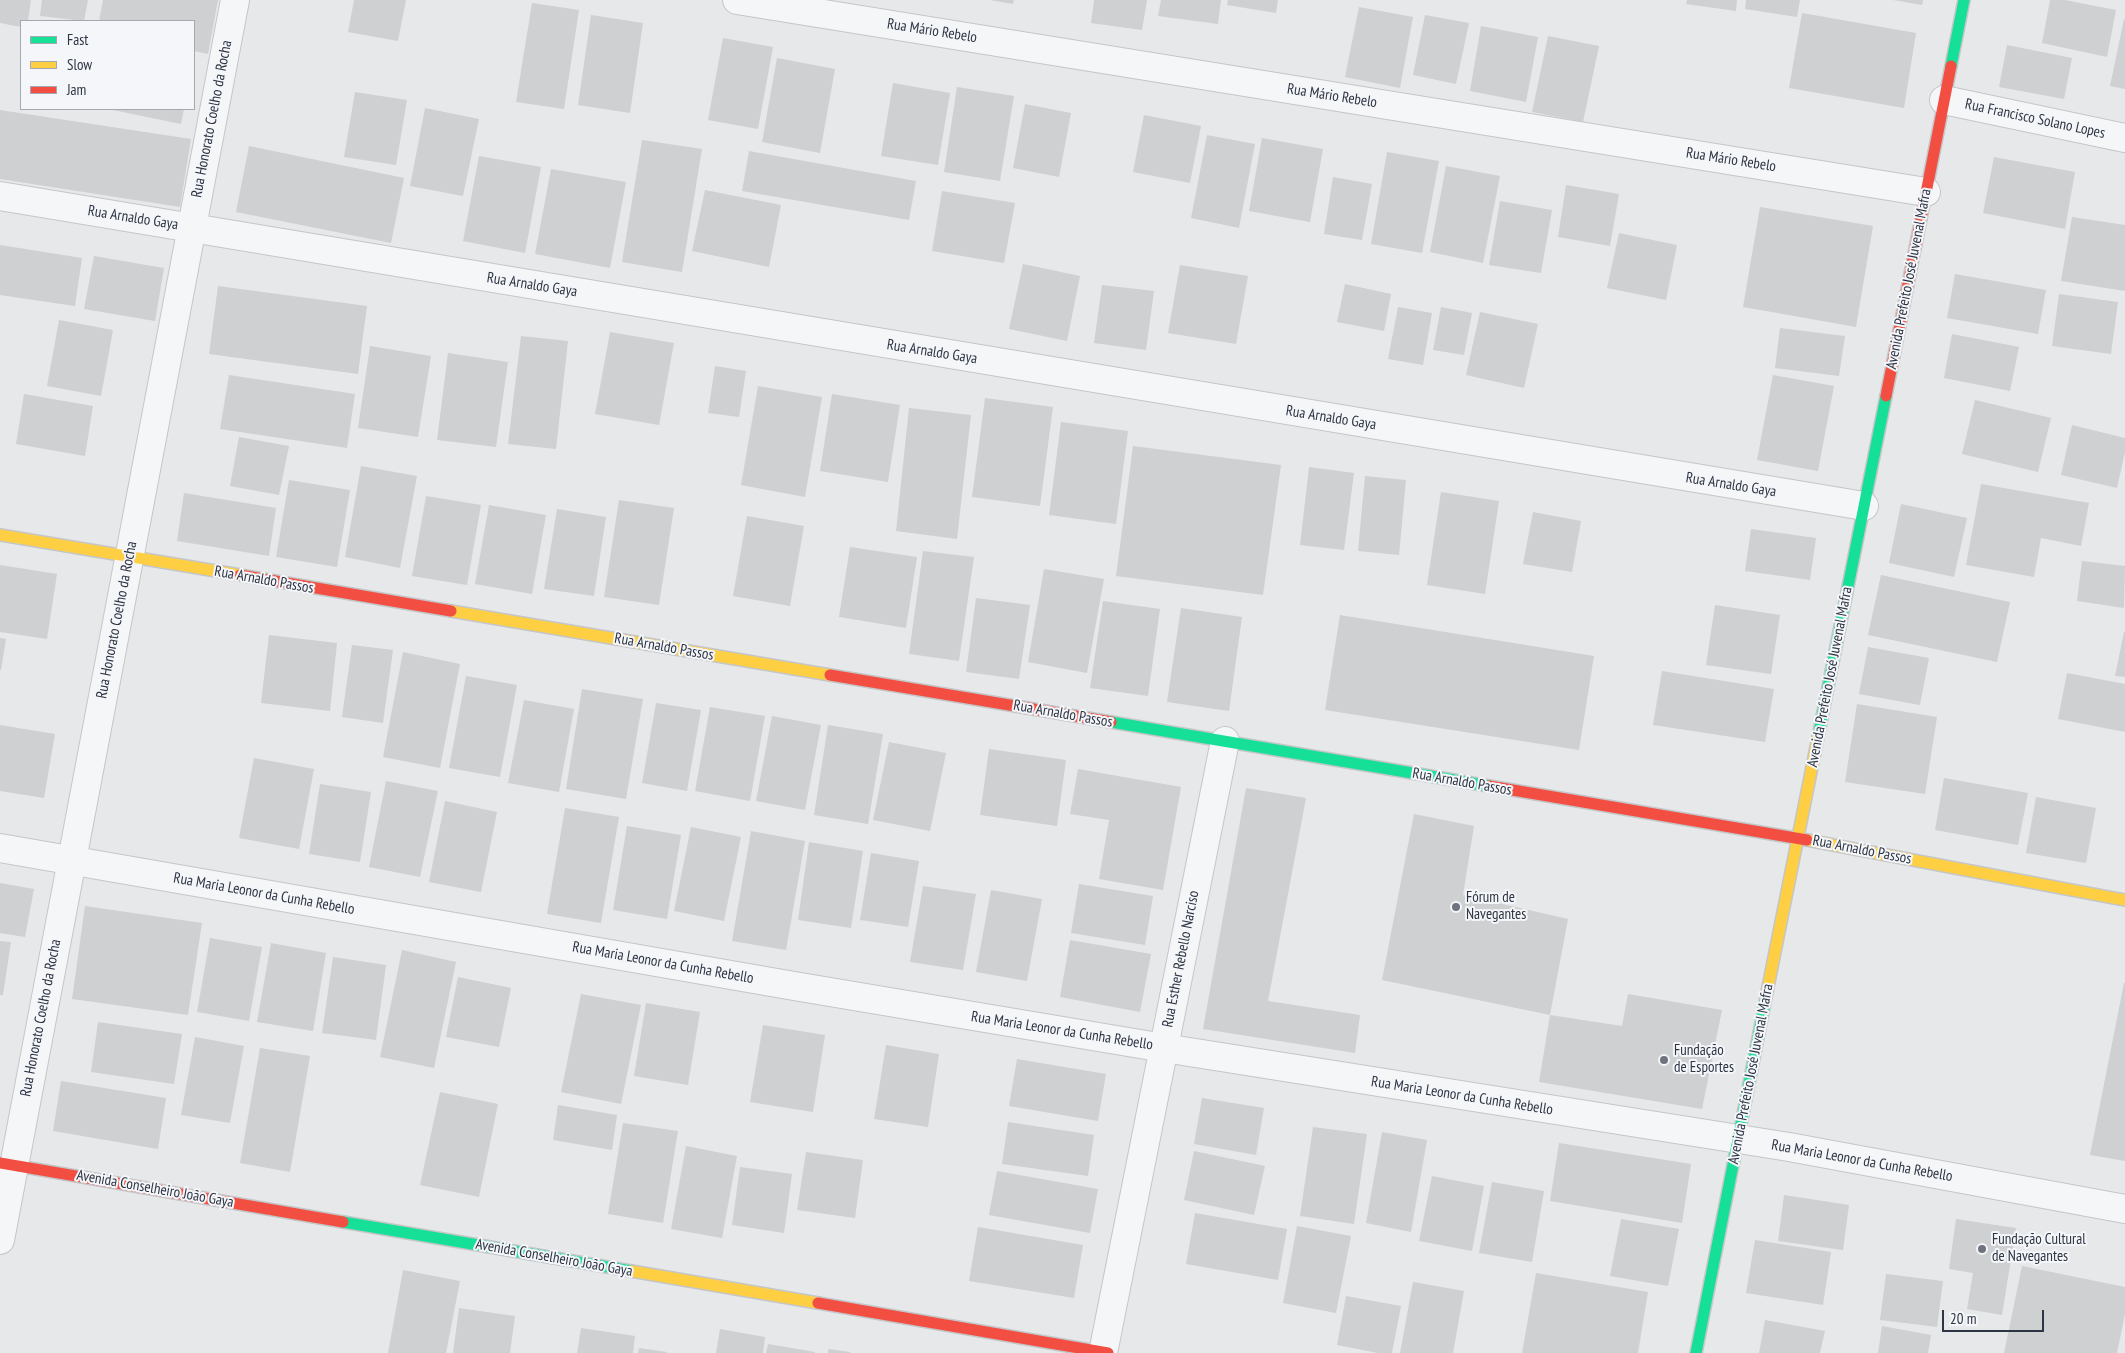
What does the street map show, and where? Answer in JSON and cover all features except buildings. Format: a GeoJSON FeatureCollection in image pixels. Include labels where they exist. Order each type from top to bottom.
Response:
{"type":"FeatureCollection","features":[{"type":"Feature","properties":{"kind":"street","name":"Rua Honorato Coelho da Rocha"},"geometry":{"type":"LineString","coordinates":[[0,1240],[7,1164],[71,860],[235,0]]}},
{"type":"Feature","properties":{"kind":"street","name":"Rua Mário Rebelo"},"geometry":{"type":"LineString","coordinates":[[737,0],[1926,192]]}},
{"type":"Feature","properties":{"kind":"street","name":"Avenida Prefeito José Juvenal Mafra"},"geometry":{"type":"LineString","coordinates":[[1696,1353],[1964,0]]}},
{"type":"Feature","properties":{"kind":"street","name":"Rua Francisco Solano Lopes"},"geometry":{"type":"LineString","coordinates":[[1944,100],[2125,138]]}},
{"type":"Feature","properties":{"kind":"street","name":"Rua Arnaldo Gaya"},"geometry":{"type":"LineString","coordinates":[[0,196],[1864,506]]}},
{"type":"Feature","properties":{"kind":"street","name":"Rua Arnaldo Passos"},"geometry":{"type":"LineString","coordinates":[[0,535],[1798,838],[2125,900]]}},
{"type":"Feature","properties":{"kind":"street","name":"Rua Esther Rebello Narciso"},"geometry":{"type":"LineString","coordinates":[[1105,1353],[1225,741]]}},
{"type":"Feature","properties":{"kind":"street","name":"Rua Maria Leonor da Cunha Rebello"},"geometry":{"type":"LineString","coordinates":[[0,848],[800,987],[1164,1048],[1789,1147],[2125,1209]]}},
{"type":"Feature","properties":{"kind":"street","name":"Avenida Conselheiro João Gaya"},"geometry":{"type":"LineString","coordinates":[[7,1164],[1105,1353]]}},
{"type":"Feature","properties":{"kind":"traffic: fast"},"geometry":{"type":"LineString","coordinates":[[1951,66],[1964,0]]}},
{"type":"Feature","properties":{"kind":"traffic: fast"},"geometry":{"type":"LineString","coordinates":[[1818,737],[1886,396]]}},
{"type":"Feature","properties":{"kind":"traffic: fast"},"geometry":{"type":"LineString","coordinates":[[1111,722],[1489,786]]}},
{"type":"Feature","properties":{"kind":"traffic: fast"},"geometry":{"type":"LineString","coordinates":[[1696,1353],[1766,997]]}},
{"type":"Feature","properties":{"kind":"traffic: fast"},"geometry":{"type":"LineString","coordinates":[[343,1222],[631,1271]]}},
{"type":"Feature","properties":{"kind":"traffic: slow"},"geometry":{"type":"LineString","coordinates":[[0,535],[240,575]]}},
{"type":"Feature","properties":{"kind":"traffic: slow"},"geometry":{"type":"LineString","coordinates":[[451,611],[830,675]]}},
{"type":"Feature","properties":{"kind":"traffic: slow"},"geometry":{"type":"LineString","coordinates":[[1766,997],[1818,737]]}},
{"type":"Feature","properties":{"kind":"traffic: slow"},"geometry":{"type":"LineString","coordinates":[[1807,840],[2125,900]]}},
{"type":"Feature","properties":{"kind":"traffic: slow"},"geometry":{"type":"LineString","coordinates":[[631,1271],[818,1303]]}},
{"type":"Feature","properties":{"kind":"traffic: jam"},"geometry":{"type":"LineString","coordinates":[[1886,396],[1951,66]]}},
{"type":"Feature","properties":{"kind":"traffic: jam"},"geometry":{"type":"LineString","coordinates":[[240,575],[451,611]]}},
{"type":"Feature","properties":{"kind":"traffic: jam"},"geometry":{"type":"LineString","coordinates":[[830,675],[1111,722]]}},
{"type":"Feature","properties":{"kind":"traffic: jam"},"geometry":{"type":"LineString","coordinates":[[1489,786],[1807,840]]}},
{"type":"Feature","properties":{"kind":"traffic: jam"},"geometry":{"type":"LineString","coordinates":[[0,1163],[343,1222]]}},
{"type":"Feature","properties":{"kind":"traffic: jam"},"geometry":{"type":"LineString","coordinates":[[818,1303],[1108,1353]]}},
{"type":"Feature","properties":{"kind":"place","name":"Fórum de Navegantes"},"geometry":{"type":"Point","coordinates":[1456,907]}},
{"type":"Feature","properties":{"kind":"place","name":"Fundação de Esportes"},"geometry":{"type":"Point","coordinates":[1664,1060]}},
{"type":"Feature","properties":{"kind":"place","name":"Fundação Cultural de Navegantes"},"geometry":{"type":"Point","coordinates":[1982,1249]}}]}
